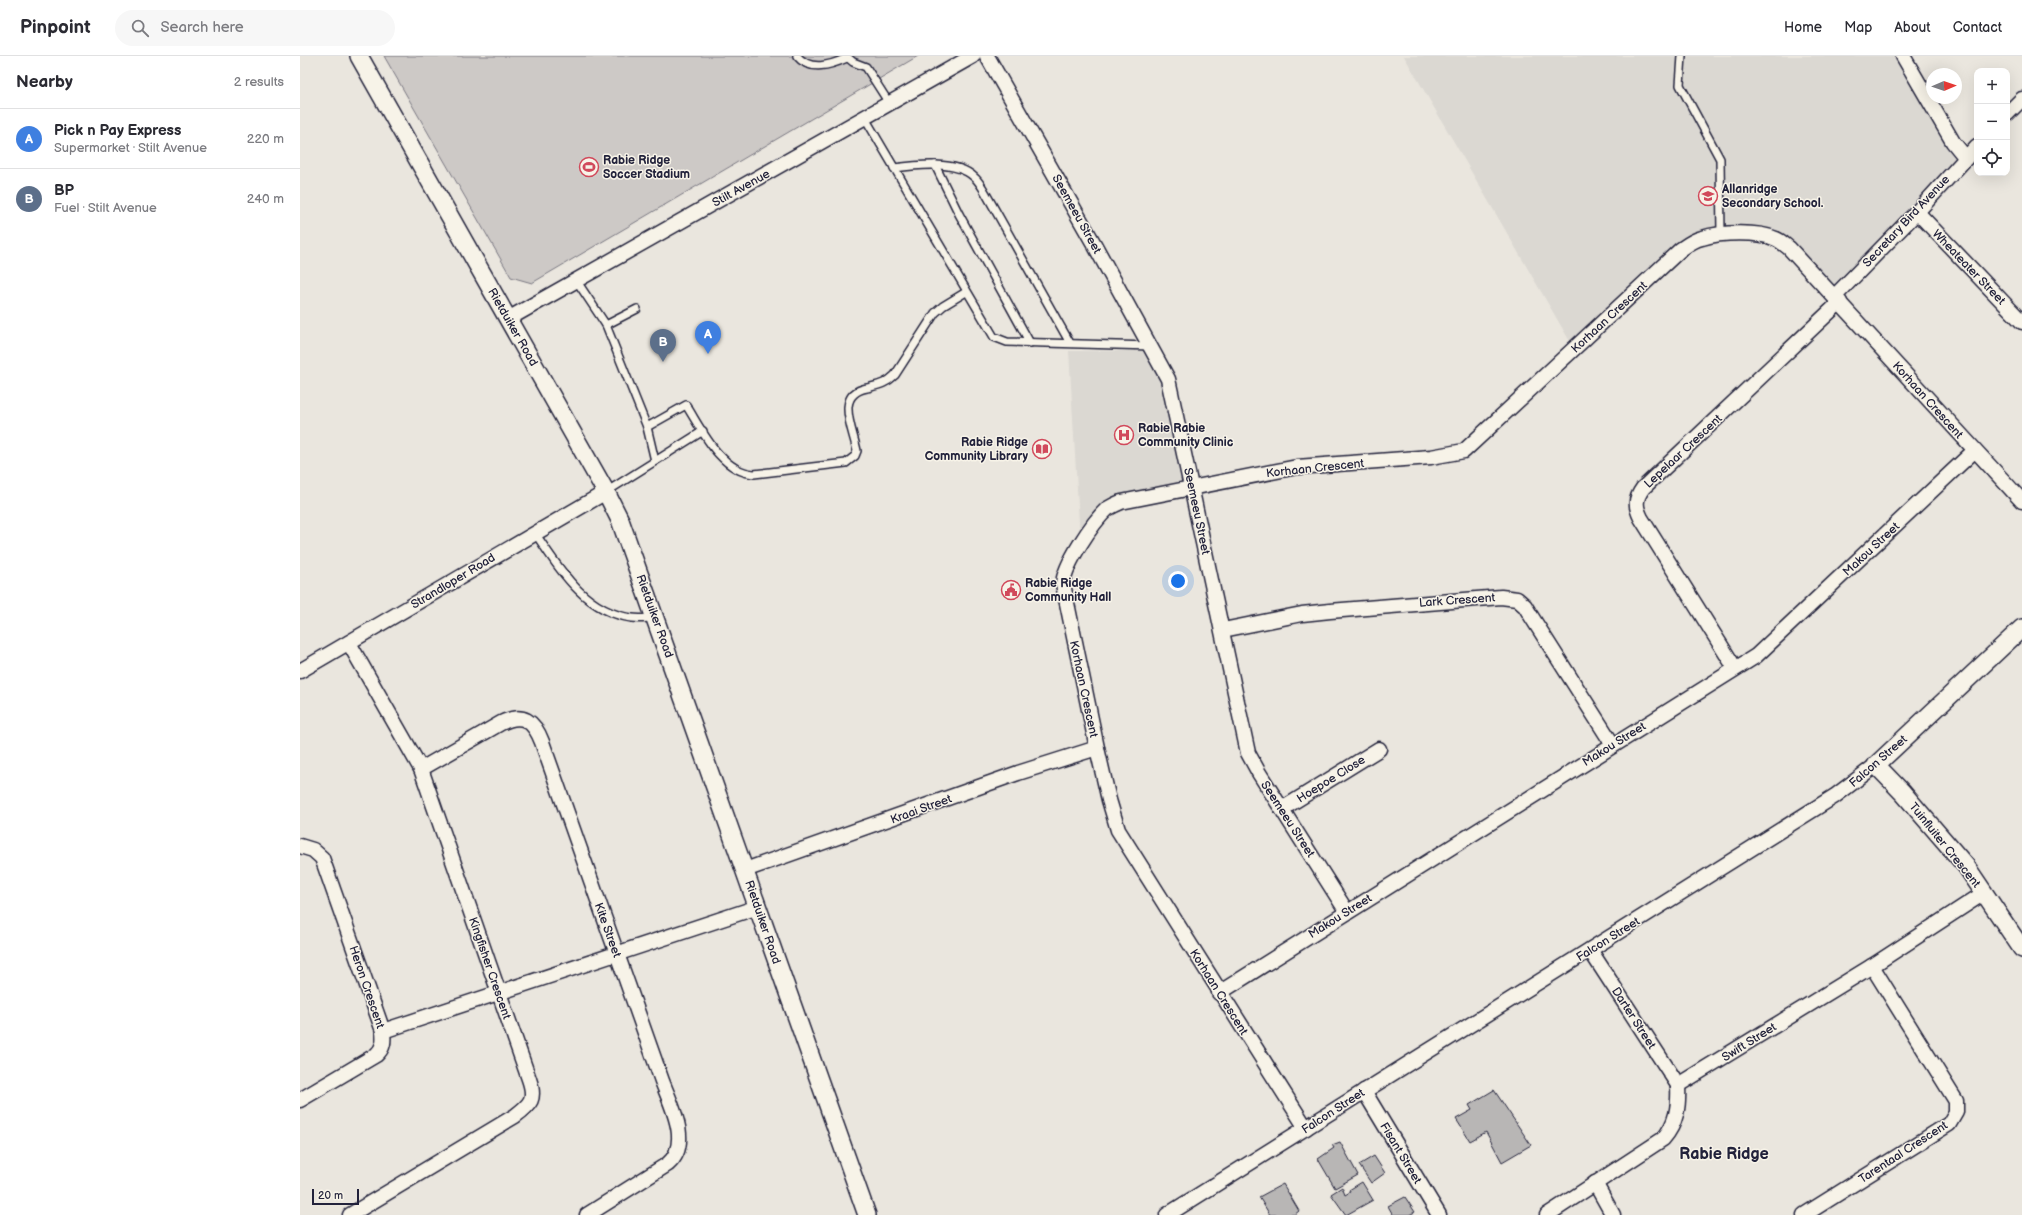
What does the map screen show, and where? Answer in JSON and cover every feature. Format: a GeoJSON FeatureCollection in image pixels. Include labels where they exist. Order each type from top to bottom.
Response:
{"type":"FeatureCollection","features":[{"type":"Feature","properties":{"kind":"street","name":"Rietduiker Road"},"geometry":{"type":"LineString","coordinates":[[359,56],[606,492],[624,531],[867,1215]]}},
{"type":"Feature","properties":{"kind":"street","name":"Stilt Avenue"},"geometry":{"type":"LineString","coordinates":[[508,319],[973,56]]}},
{"type":"Feature","properties":{"kind":"street","name":"Seemeeu Street"},"geometry":{"type":"LineString","coordinates":[[987,56],[1151,346],[1168,379],[1223,630],[1248,753],[1259,773],[1347,912]]}},
{"type":"Feature","properties":{"kind":"street"},"geometry":{"type":"LineString","coordinates":[[1903,56],[1950,137],[1966,158]]}},
{"type":"Feature","properties":{"kind":"street"},"geometry":{"type":"LineString","coordinates":[[2010,111],[2022,99]]}},
{"type":"Feature","properties":{"kind":"street","name":"Secretary Bird Avenue"},"geometry":{"type":"LineString","coordinates":[[1838,299],[1974,149]]}},
{"type":"Feature","properties":{"kind":"street","name":"Wheateater Street"},"geometry":{"type":"LineString","coordinates":[[1917,212],[2022,322]]}},
{"type":"Feature","properties":{"kind":"street","name":"Korhaan Crescent"},"geometry":{"type":"LineString","coordinates":[[1306,1128],[1219,993],[1118,830],[1109,800],[1097,748],[1064,591],[1063,577],[1066,567],[1100,518],[1114,505],[1192,487],[1297,467],[1431,457],[1464,451],[1483,435],[1680,250],[1691,242],[1702,237],[1721,234],[1749,234],[1777,239],[1789,248],[1838,299],[1974,451],[2022,501]]}},
{"type":"Feature","properties":{"kind":"street","name":"Lepelaar Crescent"},"geometry":{"type":"LineString","coordinates":[[1735,668],[1641,518],[1637,510],[1636,500],[1643,488],[1838,299]]}},
{"type":"Feature","properties":{"kind":"street","name":"Makou Street"},"geometry":{"type":"LineString","coordinates":[[1219,993],[1764,649],[1974,451]]}},
{"type":"Feature","properties":{"kind":"street","name":"Strandloper Road"},"geometry":{"type":"LineString","coordinates":[[300,671],[606,492]]}},
{"type":"Feature","properties":{"kind":"street","name":"Lark Crescent"},"geometry":{"type":"LineString","coordinates":[[1223,630],[1302,614],[1330,611],[1453,600],[1501,597],[1517,599],[1525,606],[1613,745]]}},
{"type":"Feature","properties":{"kind":"street","name":"Falcon Street"},"geometry":{"type":"LineString","coordinates":[[1167,1215],[1835,796],[1876,765],[2022,628]]}},
{"type":"Feature","properties":{"kind":"street","name":"Kingfisher Crescent"},"geometry":{"type":"LineString","coordinates":[[349,642],[421,769],[532,1088],[532,1100],[515,1116],[350,1215]]}},
{"type":"Feature","properties":{"kind":"street","name":"Kite Street"},"geometry":{"type":"LineString","coordinates":[[421,769],[507,720],[518,718],[532,724],[542,742],[679,1129],[679,1144],[675,1157],[668,1164],[587,1215]]}},
{"type":"Feature","properties":{"kind":"street","name":"Kraai Street"},"geometry":{"type":"LineString","coordinates":[[745,870],[1018,773],[1097,748]]}},
{"type":"Feature","properties":{"kind":"street","name":"Hoepoe Close"},"geometry":{"type":"LineString","coordinates":[[1282,809],[1379,749]]}},
{"type":"Feature","properties":{"kind":"street","name":"Tuinfluiter Crescent"},"geometry":{"type":"LineString","coordinates":[[1876,765],[1970,871],[2022,949]]}},
{"type":"Feature","properties":{"kind":"street","name":"Heron Crescent"},"geometry":{"type":"LineString","coordinates":[[300,846],[314,850],[322,858],[383,1031],[384,1043],[376,1055],[302,1096]]}},
{"type":"Feature","properties":{"kind":"street","name":"Swift Street"},"geometry":{"type":"LineString","coordinates":[[1678,1086],[1872,966],[1984,893]]}},
{"type":"Feature","properties":{"kind":"street"},"geometry":{"type":"LineString","coordinates":[[383,1031],[499,994],[758,907]]}},
{"type":"Feature","properties":{"kind":"street","name":"Darter Street"},"geometry":{"type":"LineString","coordinates":[[1590,950],[1678,1086]]}},
{"type":"Feature","properties":{"kind":"street","name":"Tarentaal Crescent"},"geometry":{"type":"LineString","coordinates":[[1804,1215],[1949,1124],[1956,1112],[1956,1101],[1872,966]]}},
{"type":"Feature","properties":{"kind":"street"},"geometry":{"type":"LineString","coordinates":[[1547,1215],[1654,1146],[1668,1133],[1677,1113],[1678,1086]]}},
{"type":"Feature","properties":{"kind":"street","name":"Fisant Street"},"geometry":{"type":"LineString","coordinates":[[1364,1091],[1439,1215]]}},
{"type":"Feature","properties":{"kind":"street"},"geometry":{"type":"LineString","coordinates":[[1595,1183],[1613,1215]]}},
{"type":"Feature","properties":{"kind":"lane"},"geometry":{"type":"LineString","coordinates":[[797,56],[807,64],[819,66],[835,63],[847,57],[866,67],[889,103]]}},
{"type":"Feature","properties":{"kind":"lane"},"geometry":{"type":"LineString","coordinates":[[1682,56],[1680,85],[1720,159],[1721,234]]}},
{"type":"Feature","properties":{"kind":"lane"},"geometry":{"type":"LineString","coordinates":[[865,118],[966,292],[994,337],[1007,342],[1151,346]]}},
{"type":"Feature","properties":{"kind":"lane"},"geometry":{"type":"LineString","coordinates":[[894,168],[935,165],[962,170],[974,176],[980,184],[1070,344]]}},
{"type":"Feature","properties":{"kind":"lane"},"geometry":{"type":"LineString","coordinates":[[935,165],[959,214],[1030,343]]}},
{"type":"Feature","properties":{"kind":"lane"},"geometry":{"type":"LineString","coordinates":[[576,280],[606,325],[647,427],[655,461]]}},
{"type":"Feature","properties":{"kind":"lane"},"geometry":{"type":"LineString","coordinates":[[647,427],[686,405],[726,462],[743,473],[754,474],[846,462],[855,456],[857,451],[849,421],[848,405],[850,397],[855,391],[887,382],[895,375],[935,313],[943,306],[966,292]]}},
{"type":"Feature","properties":{"kind":"lane"},"geometry":{"type":"LineString","coordinates":[[606,325],[637,309]]}},
{"type":"Feature","properties":{"kind":"lane"},"geometry":{"type":"LineString","coordinates":[[606,492],[703,431]]}},
{"type":"Feature","properties":{"kind":"lane"},"geometry":{"type":"LineString","coordinates":[[535,533],[562,572],[586,598],[609,612],[633,619],[656,618]]}},
{"type":"Feature","properties":{"kind":"shaded area","name":"Rabie Ridge Soccer Stadium"},"geometry":{"type":"Polygon","coordinates":[[[384,56],[918,56],[532,283],[511,277],[384,56]]]}},
{"type":"Feature","properties":{"kind":"shaded area","name":"Allanridge Secondary School."},"geometry":{"type":"Polygon","coordinates":[[[1404,56],[1907,56],[1926,89],[1926,104],[1935,104],[1966,158],[1835,296],[1772,238],[1691,242],[1575,350],[1404,56]]]}},
{"type":"Feature","properties":{"kind":"shaded area","name":"Rabie Rabie Community Clinic"},"geometry":{"type":"Polygon","coordinates":[[[1069,351],[1147,351],[1164,384],[1186,485],[1107,502],[1080,540],[1069,351]]]}},
{"type":"Feature","properties":{"kind":"building"},"geometry":{"type":"Polygon","coordinates":[[[1494,1090],[1531,1145],[1502,1162],[1486,1132],[1470,1141],[1456,1119],[1472,1110],[1469,1105],[1494,1090]]]}},
{"type":"Feature","properties":{"kind":"building"},"geometry":{"type":"Polygon","coordinates":[[[1340,1142],[1358,1175],[1335,1188],[1318,1159],[1334,1148],[1332,1145],[1340,1142]]]}},
{"type":"Feature","properties":{"kind":"building"},"geometry":{"type":"Polygon","coordinates":[[[1374,1156],[1385,1173],[1371,1183],[1359,1165],[1374,1156]]]}},
{"type":"Feature","properties":{"kind":"building"},"geometry":{"type":"Polygon","coordinates":[[[1362,1182],[1373,1200],[1346,1215],[1331,1194],[1342,1187],[1345,1195],[1350,1192],[1349,1190],[1362,1182]]]}},
{"type":"Feature","properties":{"kind":"building"},"geometry":{"type":"Polygon","coordinates":[[[1283,1184],[1299,1211],[1294,1215],[1270,1215],[1259,1197],[1283,1184]]]}},
{"type":"Feature","properties":{"kind":"building"},"geometry":{"type":"Polygon","coordinates":[[[1405,1197],[1415,1212],[1409,1215],[1393,1215],[1388,1206],[1405,1197]]]}},
{"type":"Feature","properties":{"kind":"place","name":"Rabie Ridge Soccer Stadium"},"geometry":{"type":"Point","coordinates":[589,167]}},
{"type":"Feature","properties":{"kind":"place","name":"Allanridge Secondary School."},"geometry":{"type":"Point","coordinates":[1708,196]}},
{"type":"Feature","properties":{"kind":"place","name":"Pick n Pay Express"},"geometry":{"type":"Point","coordinates":[708,354]}},
{"type":"Feature","properties":{"kind":"place","name":"BP"},"geometry":{"type":"Point","coordinates":[663,362]}},
{"type":"Feature","properties":{"kind":"place","name":"Rabie Rabie Community Clinic"},"geometry":{"type":"Point","coordinates":[1124,435]}},
{"type":"Feature","properties":{"kind":"place","name":"Rabie Ridge Community Library"},"geometry":{"type":"Point","coordinates":[1042,449]}},
{"type":"Feature","properties":{"kind":"place","name":"Rabie Ridge Community Hall"},"geometry":{"type":"Point","coordinates":[1011,590]}},
{"type":"Feature","properties":{"kind":"district","name":"Rabie Ridge"},"geometry":{"type":"Point","coordinates":[1724,1153]}}]}
